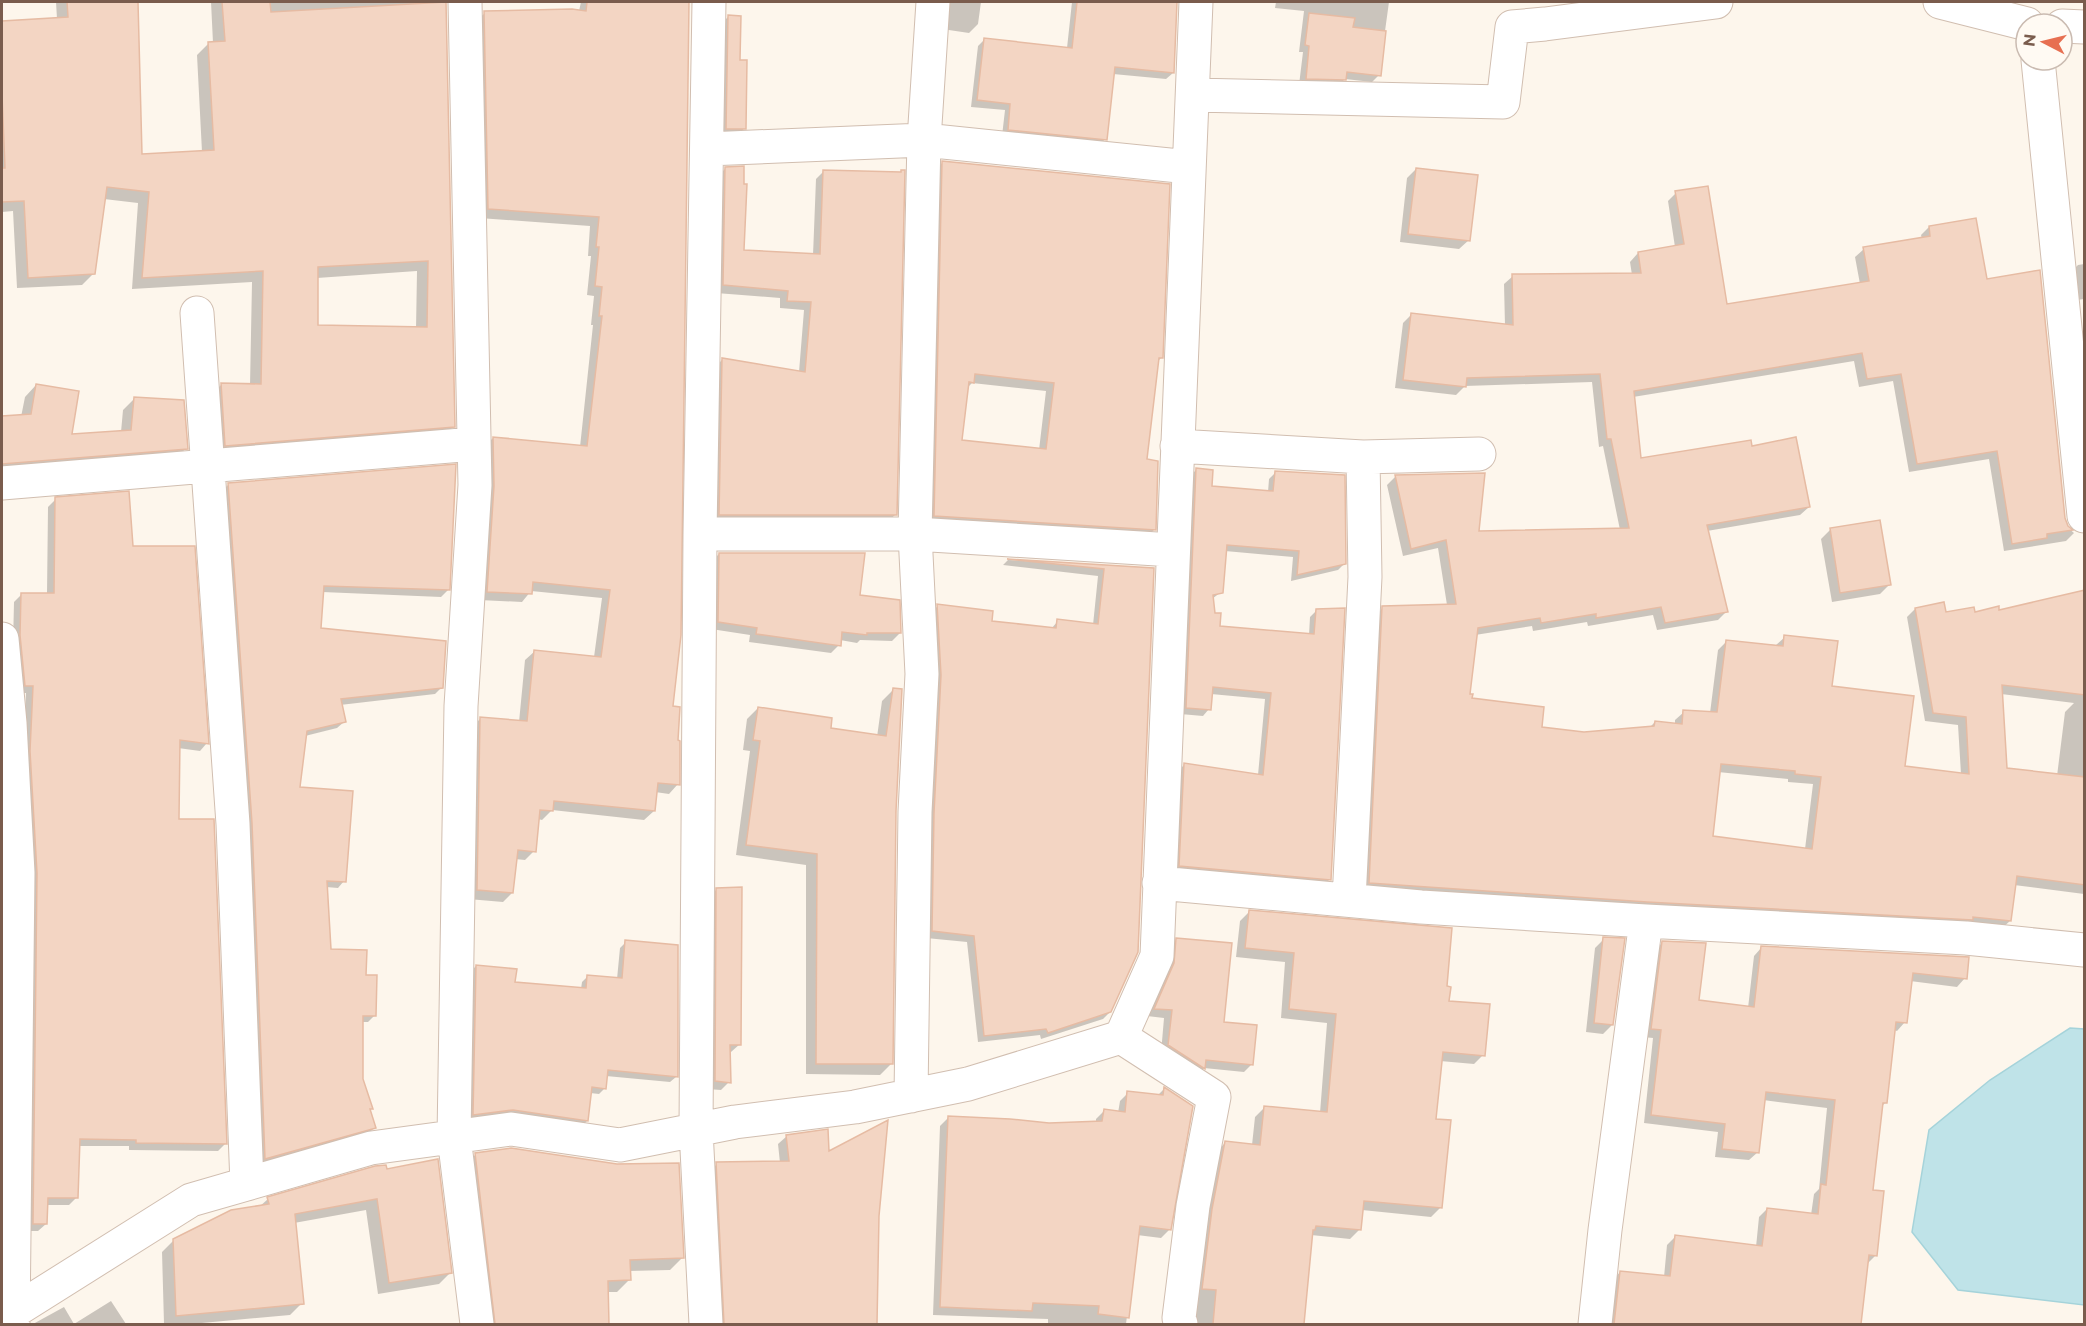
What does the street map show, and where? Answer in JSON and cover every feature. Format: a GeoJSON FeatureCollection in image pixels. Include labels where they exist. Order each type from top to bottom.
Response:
{"type":"FeatureCollection","features":[{"type":"Feature","properties":{"kind":"street"},"geometry":{"type":"LineString","coordinates":[[465,2],[475,485],[461,706],[454,1137],[477,1324]]}},
{"type":"Feature","properties":{"kind":"street"},"geometry":{"type":"LineString","coordinates":[[706,1324],[696,1130],[700,534],[709,2]]}},
{"type":"Feature","properties":{"kind":"street"},"geometry":{"type":"LineString","coordinates":[[910,1096],[915,812],[922,674],[915,534],[924,140],[933,2]]}},
{"type":"Feature","properties":{"kind":"street"},"geometry":{"type":"LineString","coordinates":[[9,1316],[191,1200],[371,1148],[511,1129],[620,1145],[735,1122],[855,1107],[968,1084],[1121,1037],[1157,956],[1196,2]]}},
{"type":"Feature","properties":{"kind":"street"},"geometry":{"type":"LineString","coordinates":[[1193,95],[1503,102],[1512,27],[1716,2]]}},
{"type":"Feature","properties":{"kind":"street"},"geometry":{"type":"LineString","coordinates":[[1940,2],[2014,21]]}},
{"type":"Feature","properties":{"kind":"street"},"geometry":{"type":"LineString","coordinates":[[2039,72],[2085,516]]}},
{"type":"Feature","properties":{"kind":"street"},"geometry":{"type":"LineString","coordinates":[[707,149],[924,140],[1189,167]]}},
{"type":"Feature","properties":{"kind":"street"},"geometry":{"type":"LineString","coordinates":[[197,313],[232,824],[247,1184]]}},
{"type":"Feature","properties":{"kind":"street"},"geometry":{"type":"LineString","coordinates":[[2,483],[474,444]]}},
{"type":"Feature","properties":{"kind":"street"},"geometry":{"type":"LineString","coordinates":[[1177,446],[1363,457],[1479,454]]}},
{"type":"Feature","properties":{"kind":"street"},"geometry":{"type":"LineString","coordinates":[[1349,900],[1365,578],[1363,457]]}},
{"type":"Feature","properties":{"kind":"street"},"geometry":{"type":"LineString","coordinates":[[700,534],[915,534],[1173,550]]}},
{"type":"Feature","properties":{"kind":"street"},"geometry":{"type":"LineString","coordinates":[[2,639],[10,723],[18,873],[9,1316]]}},
{"type":"Feature","properties":{"kind":"street"},"geometry":{"type":"LineString","coordinates":[[1159,883],[1349,900],[1646,921],[1966,938],[2085,950]]}},
{"type":"Feature","properties":{"kind":"street"},"geometry":{"type":"LineString","coordinates":[[1595,1324],[1605,1230],[1646,921]]}},
{"type":"Feature","properties":{"kind":"street"},"geometry":{"type":"LineString","coordinates":[[1121,1037],[1214,1097],[1193,1206],[1179,1317],[1181,1324]]}},
{"type":"Feature","properties":{"kind":"water"},"geometry":{"type":"Polygon","coordinates":[[[2070,1028],[2084,1029],[2084,1305],[1958,1290],[1912,1232],[1929,1130],[1990,1080],[2070,1028]]]}},
{"type":"Feature","properties":{"kind":"building"},"geometry":{"type":"Polygon","coordinates":[[[67,2],[138,2],[142,154],[214,150],[208,42],[225,41],[222,2],[270,2],[271,12],[446,2],[455,427],[225,446],[221,383],[261,384],[263,271],[142,278],[149,192],[107,187],[95,274],[28,278],[24,201],[2,202],[2,168],[5,168],[2,21],[68,17],[67,2]],[[428,261],[318,267],[318,325],[427,327],[428,261]]]}},
{"type":"Feature","properties":{"kind":"building"},"geometry":{"type":"Polygon","coordinates":[[[587,2],[689,2],[681,635],[673,706],[680,707],[678,740],[680,741],[680,785],[658,783],[655,811],[554,801],[553,811],[540,810],[536,852],[518,850],[513,893],[477,890],[480,717],[527,721],[534,650],[601,657],[610,590],[533,582],[532,594],[487,592],[494,486],[493,437],[587,446],[602,316],[599,316],[602,287],[595,286],[599,217],[488,209],[484,11],[572,9],[586,11],[587,2]]]}},
{"type":"Feature","properties":{"kind":"building"},"geometry":{"type":"Polygon","coordinates":[[[1077,2],[1177,2],[1174,73],[1115,67],[1107,140],[1008,130],[1010,104],[977,100],[984,38],[1072,48],[1077,2]]]}},
{"type":"Feature","properties":{"kind":"building"},"geometry":{"type":"Polygon","coordinates":[[[1309,13],[1355,18],[1353,27],[1386,31],[1381,76],[1347,72],[1346,80],[1306,79],[1309,46],[1305,45],[1309,13]]]}},
{"type":"Feature","properties":{"kind":"building"},"geometry":{"type":"Polygon","coordinates":[[[728,15],[741,16],[740,60],[747,60],[746,129],[726,129],[728,15]]]}},
{"type":"Feature","properties":{"kind":"building"},"geometry":{"type":"Polygon","coordinates":[[[942,161],[1170,184],[1163,358],[1159,358],[1147,459],[1158,461],[1156,530],[934,516],[942,161]],[[975,374],[974,383],[969,382],[962,440],[1046,449],[1054,383],[975,374]]]}},
{"type":"Feature","properties":{"kind":"building"},"geometry":{"type":"Polygon","coordinates":[[[744,166],[744,184],[747,184],[744,250],[820,254],[823,170],[901,172],[905,170],[897,515],[719,515],[722,358],[805,372],[811,302],[787,301],[788,291],[723,285],[725,167],[744,166]]]}},
{"type":"Feature","properties":{"kind":"building"},"geometry":{"type":"Polygon","coordinates":[[[1416,168],[1478,175],[1470,241],[1408,234],[1416,168]]]}},
{"type":"Feature","properties":{"kind":"building"},"geometry":{"type":"Polygon","coordinates":[[[1708,186],[1727,304],[1869,281],[1863,247],[1930,236],[1929,226],[1976,218],[1987,279],[2040,270],[2065,518],[2068,526],[2073,530],[2047,534],[2047,538],[2012,544],[1997,451],[1917,464],[1901,374],[1867,379],[1862,353],[1634,391],[1641,458],[1751,440],[1752,446],[1796,437],[1810,507],[1707,525],[1728,612],[1665,623],[1661,607],[1596,618],[1596,614],[1541,623],[1540,618],[1478,628],[1470,694],[1473,694],[1472,698],[1544,707],[1542,727],[1584,732],[1654,726],[1655,721],[1682,724],[1683,710],[1717,712],[1726,640],[1783,646],[1784,635],[1838,641],[1832,686],[1914,696],[1905,766],[1969,774],[1966,717],[1933,713],[1915,608],[1944,602],[1946,612],[1974,607],[1975,612],[1999,606],[1999,610],[2085,590],[2085,695],[2002,685],[2007,768],[2085,777],[2085,885],[2017,876],[2011,921],[1973,917],[1973,920],[1647,902],[1369,883],[1382,606],[1456,604],[1446,540],[1411,549],[1395,475],[1485,473],[1479,531],[1629,528],[1611,439],[1607,439],[1600,374],[1467,378],[1466,387],[1403,380],[1411,313],[1513,325],[1512,274],[1641,273],[1638,252],[1684,244],[1675,191],[1708,186]],[[1721,764],[1713,836],[1812,849],[1821,777],[1795,774],[1795,771],[1721,764]]]}},
{"type":"Feature","properties":{"kind":"building"},"geometry":{"type":"Polygon","coordinates":[[[36,384],[79,391],[72,434],[131,430],[134,397],[184,400],[188,449],[2,464],[2,416],[31,414],[36,384]]]}},
{"type":"Feature","properties":{"kind":"building"},"geometry":{"type":"Polygon","coordinates":[[[456,464],[450,590],[324,586],[321,628],[446,641],[443,688],[341,699],[346,722],[307,731],[300,787],[353,791],[346,882],[327,881],[331,949],[367,950],[366,975],[377,975],[376,1016],[363,1016],[363,1079],[373,1109],[370,1109],[376,1128],[265,1159],[252,823],[228,483],[456,464]]]}},
{"type":"Feature","properties":{"kind":"building"},"geometry":{"type":"Polygon","coordinates":[[[1196,468],[1213,470],[1212,486],[1273,491],[1275,471],[1345,475],[1346,564],[1297,575],[1299,551],[1227,545],[1223,593],[1213,595],[1215,613],[1221,613],[1220,626],[1314,634],[1316,609],[1345,608],[1331,880],[1179,866],[1184,763],[1263,775],[1271,693],[1213,687],[1211,710],[1186,708],[1196,468]]]}},
{"type":"Feature","properties":{"kind":"building"},"geometry":{"type":"Polygon","coordinates":[[[129,491],[133,546],[195,546],[209,744],[180,740],[179,819],[214,819],[227,1144],[136,1143],[136,1140],[80,1139],[78,1198],[48,1198],[47,1224],[33,1224],[37,873],[30,751],[33,686],[25,686],[20,635],[21,593],[54,593],[55,497],[129,491]]]}},
{"type":"Feature","properties":{"kind":"building"},"geometry":{"type":"Polygon","coordinates":[[[1880,520],[1891,585],[1840,593],[1830,528],[1880,520]]]}},
{"type":"Feature","properties":{"kind":"building"},"geometry":{"type":"Polygon","coordinates":[[[719,553],[865,553],[860,595],[900,600],[901,633],[867,633],[867,635],[842,632],[841,646],[756,634],[757,628],[718,622],[719,553]]]}},
{"type":"Feature","properties":{"kind":"building"},"geometry":{"type":"Polygon","coordinates":[[[1007,559],[1154,568],[1138,952],[1111,1012],[1048,1033],[1046,1029],[984,1036],[974,936],[932,931],[934,813],[941,675],[937,604],[993,611],[992,621],[1056,628],[1057,619],[1098,624],[1104,569],[1007,559]]]}},
{"type":"Feature","properties":{"kind":"building"},"geometry":{"type":"Polygon","coordinates":[[[893,688],[902,689],[896,811],[893,1064],[816,1064],[817,854],[746,845],[760,741],[753,740],[758,707],[832,718],[831,728],[886,736],[893,688]]]}},
{"type":"Feature","properties":{"kind":"building"},"geometry":{"type":"Polygon","coordinates":[[[742,887],[741,1045],[730,1045],[731,1083],[715,1081],[716,888],[742,887]]]}},
{"type":"Feature","properties":{"kind":"building"},"geometry":{"type":"Polygon","coordinates":[[[1249,910],[1452,928],[1447,986],[1451,987],[1449,1001],[1490,1004],[1485,1056],[1443,1052],[1436,1119],[1451,1120],[1442,1208],[1364,1201],[1361,1230],[1316,1226],[1313,1230],[1304,1324],[1213,1324],[1216,1290],[1202,1289],[1212,1209],[1225,1141],[1260,1145],[1264,1106],[1327,1112],[1336,1014],[1289,1009],[1294,953],[1245,948],[1249,910]]]}},
{"type":"Feature","properties":{"kind":"building"},"geometry":{"type":"Polygon","coordinates":[[[1603,937],[1625,938],[1613,1025],[1594,1023],[1603,937]]]}},
{"type":"Feature","properties":{"kind":"building"},"geometry":{"type":"Polygon","coordinates":[[[1176,938],[1232,943],[1224,1022],[1257,1025],[1253,1065],[1206,1060],[1205,1069],[1168,1045],[1172,1010],[1154,1009],[1174,963],[1176,938]]]}},
{"type":"Feature","properties":{"kind":"building"},"geometry":{"type":"Polygon","coordinates":[[[625,940],[678,945],[678,1077],[608,1070],[606,1089],[592,1087],[588,1121],[513,1110],[473,1115],[476,965],[517,969],[515,982],[586,988],[587,975],[622,978],[625,940]]]}},
{"type":"Feature","properties":{"kind":"building"},"geometry":{"type":"Polygon","coordinates":[[[1662,941],[1706,943],[1699,1000],[1754,1007],[1761,946],[1969,957],[1967,979],[1913,973],[1907,1023],[1896,1022],[1887,1103],[1883,1103],[1873,1190],[1884,1191],[1877,1256],[1869,1255],[1861,1324],[1614,1324],[1620,1271],[1670,1276],[1675,1235],[1762,1246],[1767,1208],[1818,1214],[1821,1184],[1826,1185],[1835,1100],[1766,1092],[1759,1153],[1722,1149],[1725,1124],[1651,1115],[1661,1030],[1651,1029],[1662,941]]]}},
{"type":"Feature","properties":{"kind":"building"},"geometry":{"type":"Polygon","coordinates":[[[1164,1087],[1193,1106],[1171,1230],[1140,1226],[1129,1318],[1098,1314],[1099,1306],[1033,1303],[1032,1311],[940,1307],[948,1116],[1049,1123],[1102,1121],[1104,1109],[1125,1112],[1127,1091],[1163,1095],[1164,1087]]]}},
{"type":"Feature","properties":{"kind":"building"},"geometry":{"type":"Polygon","coordinates":[[[888,1120],[879,1216],[877,1324],[724,1324],[716,1162],[789,1161],[786,1135],[828,1129],[829,1151],[888,1120]]]}},
{"type":"Feature","properties":{"kind":"building"},"geometry":{"type":"Polygon","coordinates":[[[511,1148],[617,1164],[679,1163],[684,1258],[630,1260],[631,1280],[608,1281],[609,1324],[495,1324],[475,1153],[511,1148]]]}},
{"type":"Feature","properties":{"kind":"building"},"geometry":{"type":"Polygon","coordinates":[[[438,1159],[452,1273],[389,1283],[377,1199],[295,1214],[304,1304],[176,1316],[173,1239],[231,1210],[269,1204],[267,1197],[375,1166],[386,1165],[387,1169],[438,1159]]]}}]}
